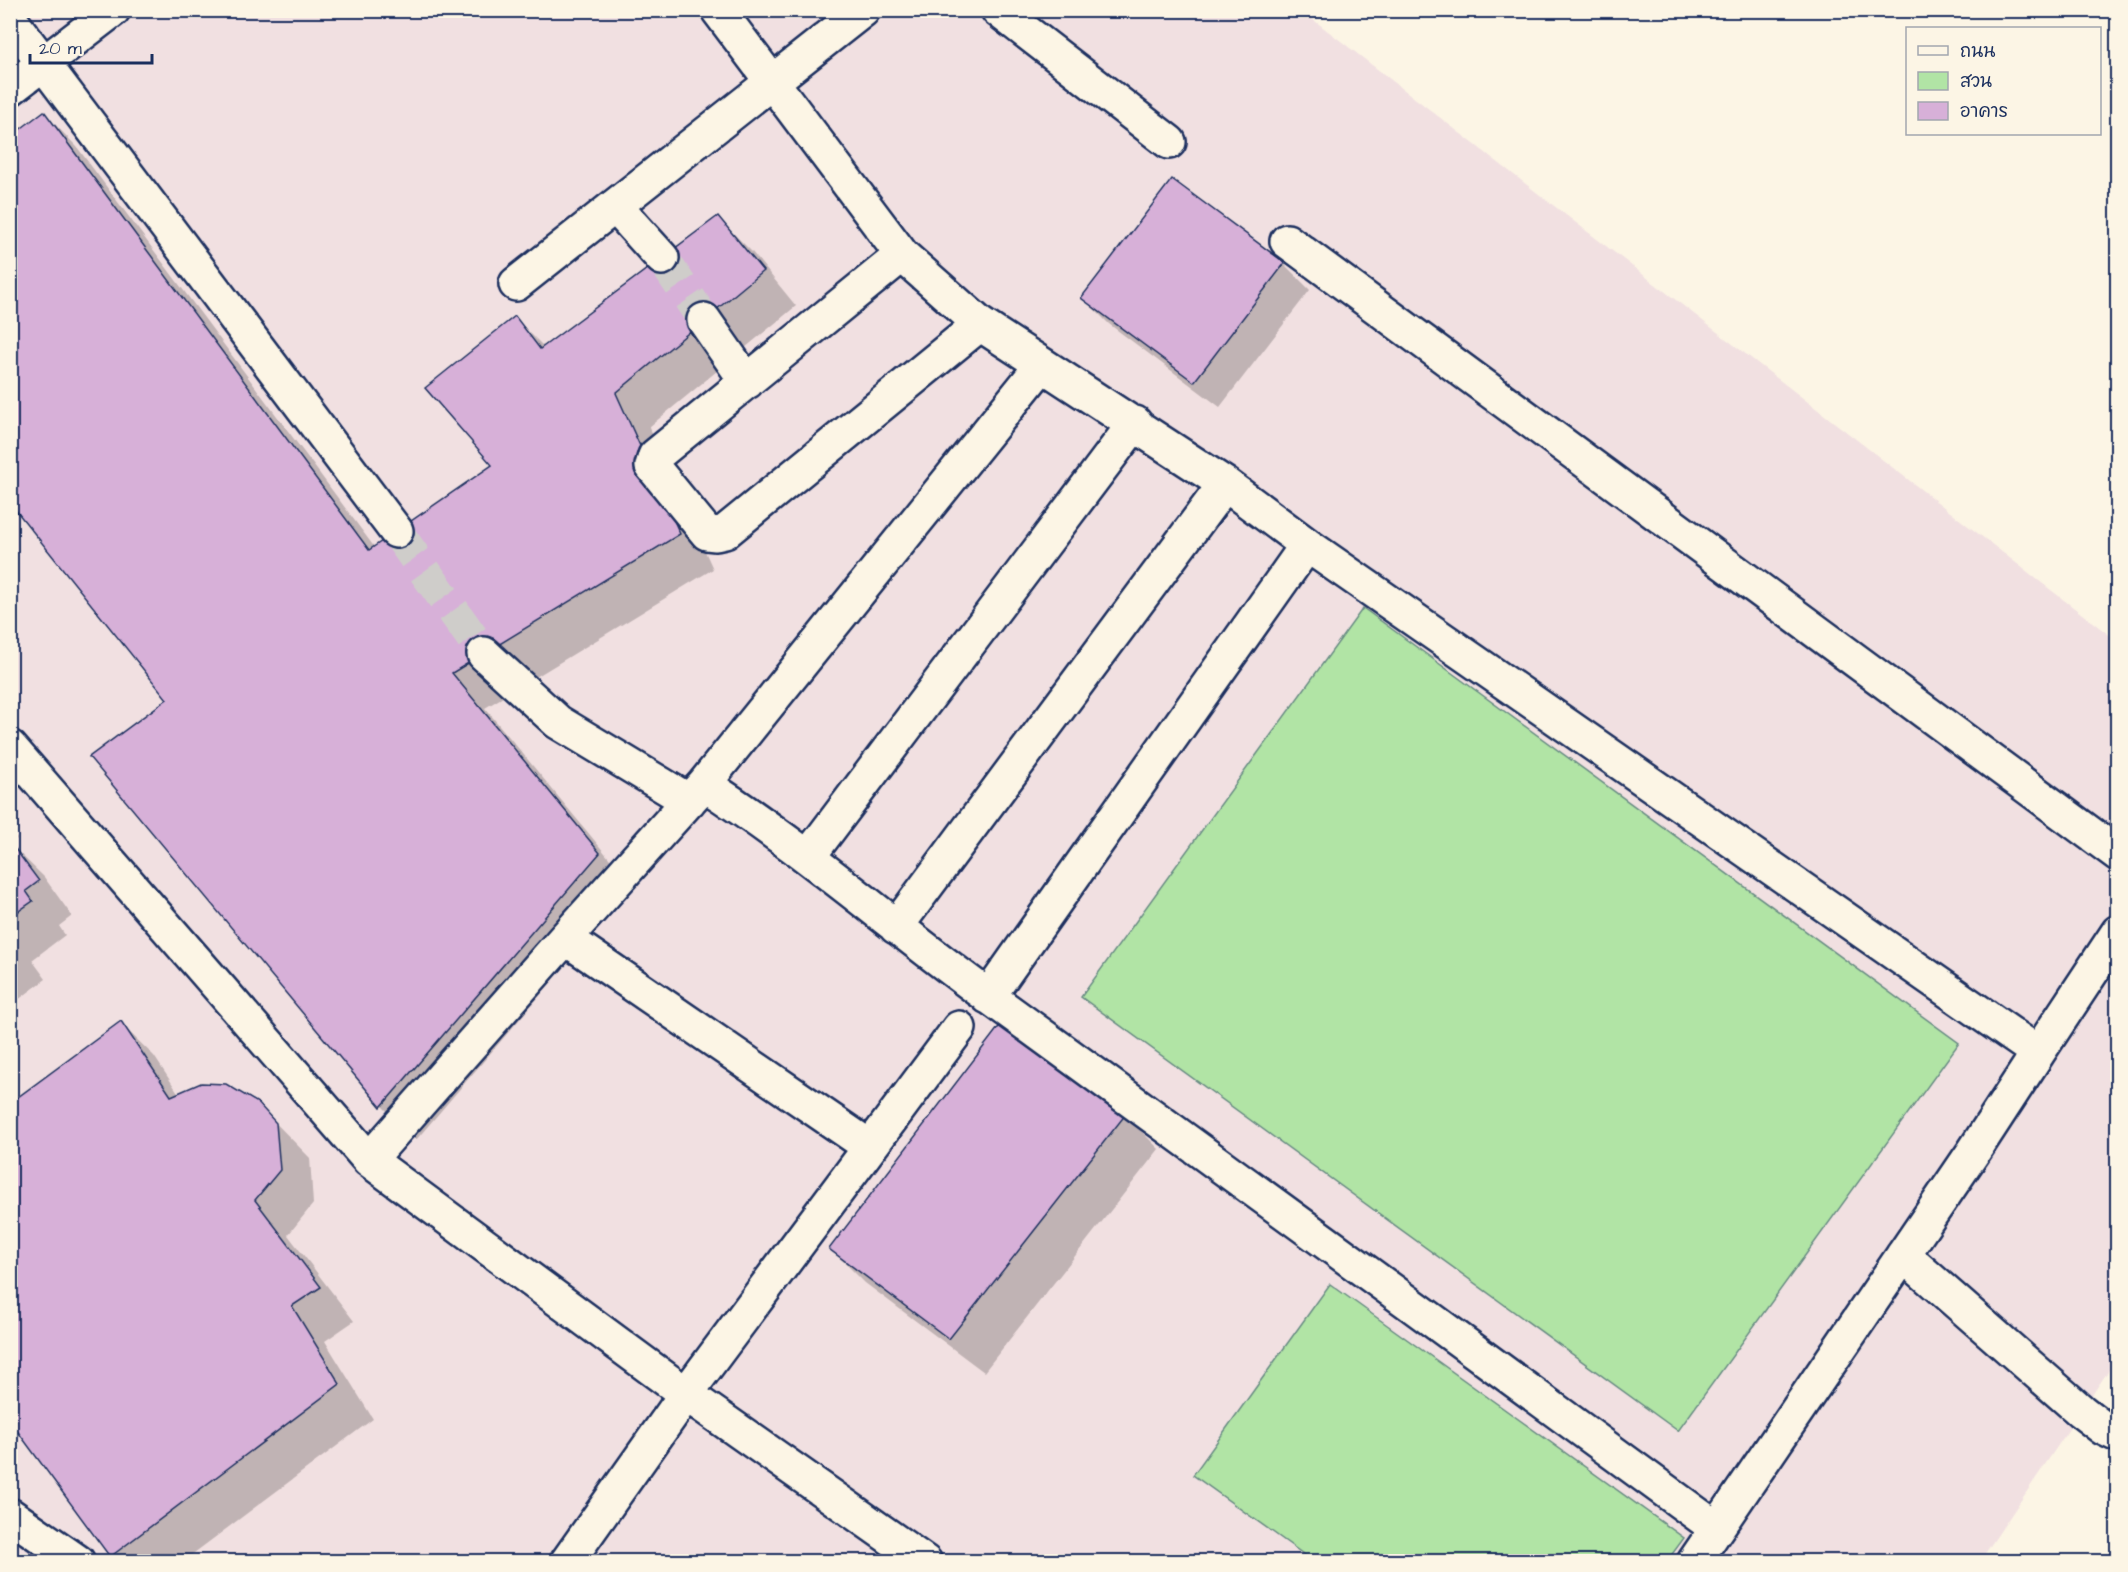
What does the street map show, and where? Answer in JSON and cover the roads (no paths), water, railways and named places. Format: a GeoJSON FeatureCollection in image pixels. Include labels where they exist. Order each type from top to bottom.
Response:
{"type":"FeatureCollection","features":[{"type":"Feature","properties":{"kind":"street"},"geometry":{"type":"LineString","coordinates":[[10,89],[113,10]]}},
{"type":"Feature","properties":{"kind":"street"},"geometry":{"type":"LineString","coordinates":[[718,10],[902,255],[980,324],[1135,423],[1225,484],[1307,544],[2038,1053]]}},
{"type":"Feature","properties":{"kind":"street"},"geometry":{"type":"LineString","coordinates":[[516,284],[863,10]]}},
{"type":"Feature","properties":{"kind":"street"},"geometry":{"type":"LineString","coordinates":[[998,10],[1169,142]]}},
{"type":"Feature","properties":{"kind":"street"},"geometry":{"type":"LineString","coordinates":[[10,19],[396,531]]}},
{"type":"Feature","properties":{"kind":"street"},"geometry":{"type":"LineString","coordinates":[[615,206],[662,258]]}},
{"type":"Feature","properties":{"kind":"street"},"geometry":{"type":"LineString","coordinates":[[1287,241],[2118,854]]}},
{"type":"Feature","properties":{"kind":"street"},"geometry":{"type":"LineString","coordinates":[[902,255],[658,453],[653,460],[653,468],[704,530],[710,534],[725,532],[980,324]]}},
{"type":"Feature","properties":{"kind":"street"},"geometry":{"type":"LineString","coordinates":[[704,320],[747,382]]}},
{"type":"Feature","properties":{"kind":"street"},"geometry":{"type":"LineString","coordinates":[[369,1160],[696,792],[1042,365]]}},
{"type":"Feature","properties":{"kind":"street"},"geometry":{"type":"LineString","coordinates":[[808,856],[1135,423]]}},
{"type":"Feature","properties":{"kind":"street"},"geometry":{"type":"LineString","coordinates":[[896,927],[1225,484]]}},
{"type":"Feature","properties":{"kind":"street"},"geometry":{"type":"LineString","coordinates":[[988,997],[1307,544]]}},
{"type":"Feature","properties":{"kind":"street"},"geometry":{"type":"LineString","coordinates":[[484,654],[558,722],[696,792],[745,811],[808,856],[988,997],[1716,1528]]}},
{"type":"Feature","properties":{"kind":"street"},"geometry":{"type":"LineString","coordinates":[[10,747],[369,1160],[686,1394],[925,1562]]}},
{"type":"Feature","properties":{"kind":"street"},"geometry":{"type":"LineString","coordinates":[[1694,1562],[1903,1256],[2118,932]]}},
{"type":"Feature","properties":{"kind":"street"},"geometry":{"type":"LineString","coordinates":[[565,938],[870,1147]]}},
{"type":"Feature","properties":{"kind":"street"},"geometry":{"type":"LineString","coordinates":[[567,1562],[686,1394],[959,1028]]}},
{"type":"Feature","properties":{"kind":"street"},"geometry":{"type":"LineString","coordinates":[[1903,1256],[2081,1411],[2103,1428],[2118,1435]]}},
{"type":"Feature","properties":{"kind":"street"},"geometry":{"type":"LineString","coordinates":[[10,1515],[78,1562]]}},
{"type":"Feature","properties":{"kind":"tunnel"},"geometry":{"type":"LineString","coordinates":[[662,258],[704,320]]}},
{"type":"Feature","properties":{"kind":"tunnel"},"geometry":{"type":"LineString","coordinates":[[396,531],[484,654]]}}]}
